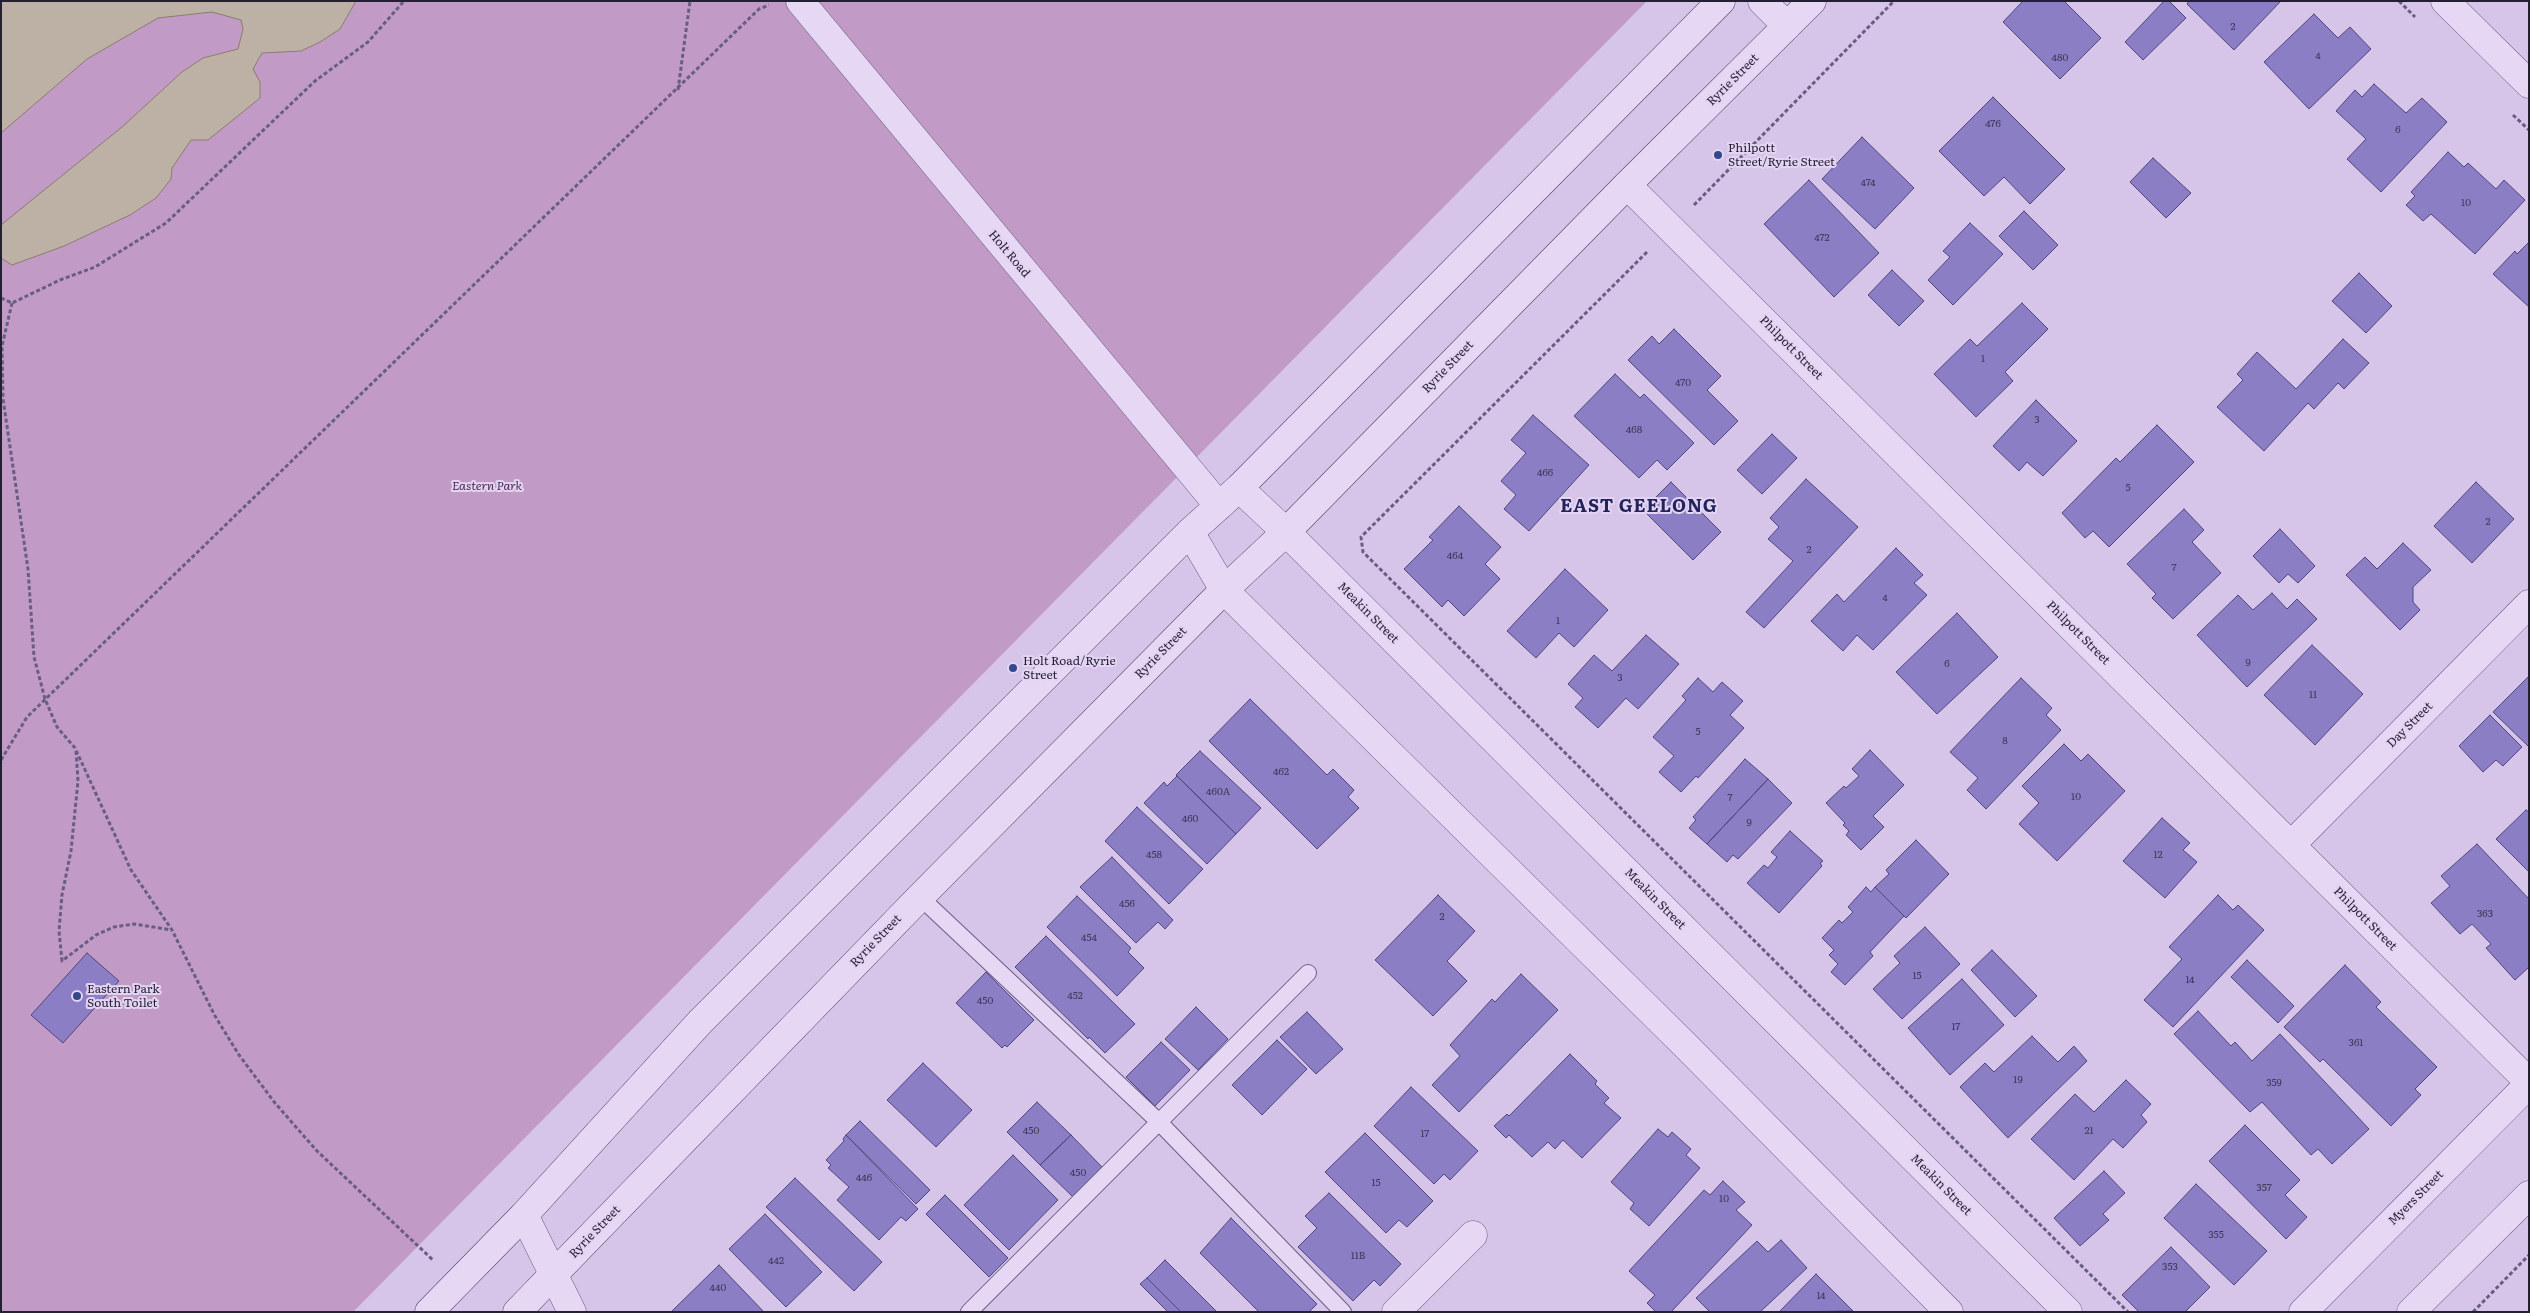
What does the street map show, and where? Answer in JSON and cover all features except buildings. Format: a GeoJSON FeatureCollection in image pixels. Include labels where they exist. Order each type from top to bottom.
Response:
{"type":"FeatureCollection","features":[{"type":"Feature","properties":{"kind":"street","name":"Holt Road"},"geometry":{"type":"LineString","coordinates":[[800,1],[1218,506]]}},
{"type":"Feature","properties":{"kind":"street"},"geometry":{"type":"LineString","coordinates":[[429,1312],[524,1215],[700,1022],[1190,532],[1239,488],[1721,1]]}},
{"type":"Feature","properties":{"kind":"street"},"geometry":{"type":"LineString","coordinates":[[1762,1],[1787,26]]}},
{"type":"Feature","properties":{"kind":"street","name":"Ryrie Street"},"geometry":{"type":"LineString","coordinates":[[517,1312],[920,897],[1224,590],[1286,532],[1627,184],[1812,1]]}},
{"type":"Feature","properties":{"kind":"street"},"geometry":{"type":"LineString","coordinates":[[2445,1],[2529,84]]}},
{"type":"Feature","properties":{"kind":"street","name":"Philpott Street"},"geometry":{"type":"LineString","coordinates":[[1627,184],[2529,1083]]}},
{"type":"Feature","properties":{"kind":"street","name":"Meakin Street"},"geometry":{"type":"LineString","coordinates":[[1239,488],[1286,532],[2068,1312]]}},
{"type":"Feature","properties":{"kind":"street"},"geometry":{"type":"LineString","coordinates":[[1190,532],[1224,590],[1685,1046],[1949,1312]]}},
{"type":"Feature","properties":{"kind":"street","name":"Day Street"},"geometry":{"type":"LineString","coordinates":[[2291,845],[2529,604]]}},
{"type":"Feature","properties":{"kind":"street","name":"Myers Street"},"geometry":{"type":"LineString","coordinates":[[2303,1312],[2529,1083]]}},
{"type":"Feature","properties":{"kind":"street"},"geometry":{"type":"LineString","coordinates":[[2411,1312],[2529,1195]]}},
{"type":"Feature","properties":{"kind":"street"},"geometry":{"type":"LineString","coordinates":[[524,1215],[555,1273],[572,1312]]}},
{"type":"Feature","properties":{"kind":"street"},"geometry":{"type":"LineString","coordinates":[[1396,1312],[1473,1235]]}},
{"type":"Feature","properties":{"kind":"lane"},"geometry":{"type":"LineString","coordinates":[[920,897],[1158,1121],[1343,1312]]}},
{"type":"Feature","properties":{"kind":"lane"},"geometry":{"type":"LineString","coordinates":[[969,1312],[1308,973]]}},
{"type":"Feature","properties":{"kind":"path"},"geometry":{"type":"LineString","coordinates":[[12,304],[60,280],[95,267],[166,223],[315,81],[368,42],[404,1]]}},
{"type":"Feature","properties":{"kind":"path"},"geometry":{"type":"LineString","coordinates":[[678,90],[690,1]]}},
{"type":"Feature","properties":{"kind":"path"},"geometry":{"type":"LineString","coordinates":[[1894,1],[1671,228],[1361,538],[1363,552],[2128,1312]]}},
{"type":"Feature","properties":{"kind":"path"},"geometry":{"type":"LineString","coordinates":[[1,760],[27,716],[678,90],[759,9],[772,4]]}},
{"type":"Feature","properties":{"kind":"path"},"geometry":{"type":"LineString","coordinates":[[1,298],[12,304]]}},
{"type":"Feature","properties":{"kind":"path"},"geometry":{"type":"LineString","coordinates":[[12,304],[2,346],[3,399],[28,569],[34,657],[45,699],[57,727],[75,748],[131,870],[172,930],[215,1016],[239,1055],[275,1103],[317,1151],[457,1284]]}},
{"type":"Feature","properties":{"kind":"path"},"geometry":{"type":"LineString","coordinates":[[75,748],[78,781],[71,852],[62,895],[58,931],[62,961],[96,935],[114,927],[134,924],[172,930]]}},
{"type":"Feature","properties":{"kind":"path"},"geometry":{"type":"LineString","coordinates":[[2473,1312],[2529,1255]]}},
{"type":"Feature","properties":{"kind":"green space","name":"Eastern Park"},"geometry":{"type":"Polygon","coordinates":[[[1,1],[1647,1],[353,1312],[1,1312],[1,1]]]}},
{"type":"Feature","properties":{"kind":"shaded area"},"geometry":{"type":"Polygon","coordinates":[[[1,1],[356,1],[340,29],[320,42],[301,51],[262,53],[253,69],[260,82],[260,98],[208,140],[191,140],[172,168],[171,179],[156,198],[130,215],[64,246],[12,265],[1,258],[1,225],[122,127],[182,72],[203,58],[238,49],[243,29],[241,20],[212,12],[158,18],[87,59],[1,133],[1,1]]]}},
{"type":"Feature","properties":{"kind":"place","name":"Philpott Street/Ryrie Street"},"geometry":{"type":"Point","coordinates":[1718,155]}},
{"type":"Feature","properties":{"kind":"place","name":"Holt Road/Ryrie Street"},"geometry":{"type":"Point","coordinates":[1013,668]}},
{"type":"Feature","properties":{"kind":"place","name":"Eastern Park South Toilet"},"geometry":{"type":"Point","coordinates":[77,996]}},
{"type":"Feature","properties":{"kind":"district","name":"EAST GEELONG"},"geometry":{"type":"Point","coordinates":[1639,507]}}]}
